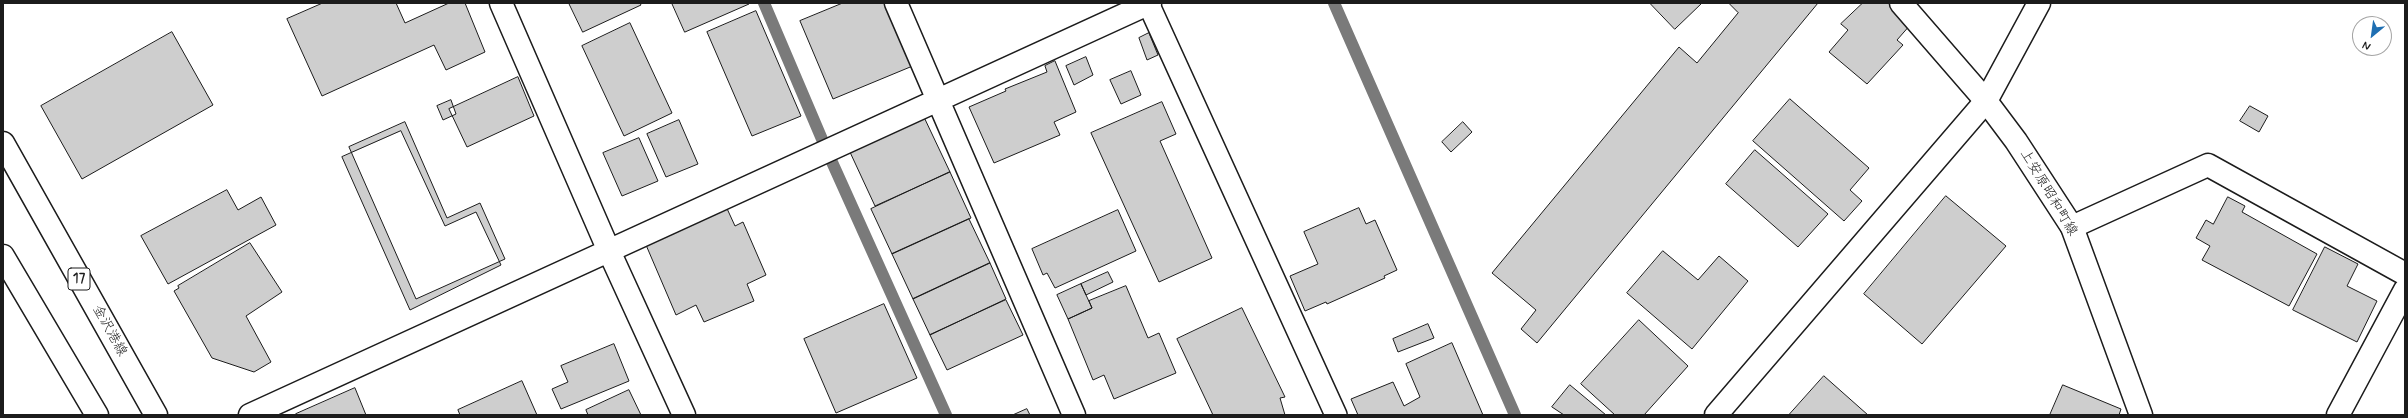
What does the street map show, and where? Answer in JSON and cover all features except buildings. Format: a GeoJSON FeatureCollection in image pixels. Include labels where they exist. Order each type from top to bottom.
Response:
{"type":"FeatureCollection","features":[{"type":"Feature","properties":{"kind":"street"},"geometry":{"type":"LineString","coordinates":[[501,3],[609,251],[684,415]]}},
{"type":"Feature","properties":{"kind":"street"},"geometry":{"type":"LineString","coordinates":[[896,3],[1074,415]]}},
{"type":"Feature","properties":{"kind":"street"},"geometry":{"type":"LineString","coordinates":[[250,415],[1149,3]]}},
{"type":"Feature","properties":{"kind":"street","name":"上安原昭和町線"},"geometry":{"type":"LineString","coordinates":[[1901,3],[1986,101],[2016,141],[2072,227],[2141,415]]}},
{"type":"Feature","properties":{"kind":"street"},"geometry":{"type":"LineString","coordinates":[[1716,415],[1986,101],[2039,3]]}},
{"type":"Feature","properties":{"kind":"street","name":"金沢港線"},"geometry":{"type":"LineString","coordinates":[[3,142],[156,415]]}},
{"type":"Feature","properties":{"kind":"street"},"geometry":{"type":"LineString","coordinates":[[2072,227],[2208,165],[2405,274]]}},
{"type":"Feature","properties":{"kind":"street"},"geometry":{"type":"LineString","coordinates":[[3,256],[97,415]]}},
{"type":"Feature","properties":{"kind":"street"},"geometry":{"type":"LineString","coordinates":[[2338,415],[2405,290]]}},
{"type":"Feature","properties":{"kind":"lane"},"geometry":{"type":"LineString","coordinates":[[1149,3],[1336,415]]}},
{"type":"Feature","properties":{"kind":"waterway"},"geometry":{"type":"LineString","coordinates":[[764,3],[827,151],[946,415]]}},
{"type":"Feature","properties":{"kind":"waterway"},"geometry":{"type":"LineString","coordinates":[[1334,3],[1515,415]]}}]}
